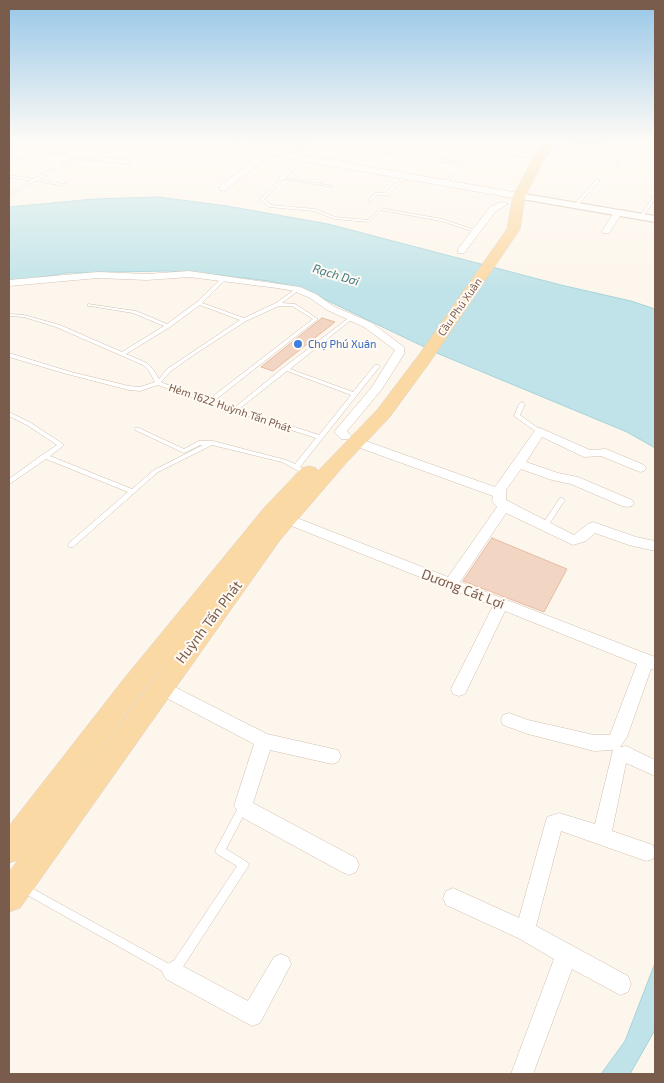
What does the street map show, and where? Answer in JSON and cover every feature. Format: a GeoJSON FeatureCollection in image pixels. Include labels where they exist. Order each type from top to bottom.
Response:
{"type":"FeatureCollection","features":[{"type":"Feature","properties":{"kind":"main road"},"geometry":{"type":"LineString","coordinates":[[487,193],[510,198]]}},
{"type":"Feature","properties":{"kind":"main road"},"geometry":{"type":"LineString","coordinates":[[510,198],[513,193]]}},
{"type":"Feature","properties":{"kind":"main road"},"geometry":{"type":"LineString","coordinates":[[510,198],[514,193]]}},
{"type":"Feature","properties":{"kind":"main road","name":"Cầu Phú Xuân"},"geometry":{"type":"LineString","coordinates":[[418,357],[491,254],[513,229],[517,215],[510,198]]}},
{"type":"Feature","properties":{"kind":"main road","name":"Huỳnh Tấn Phát"},"geometry":{"type":"LineString","coordinates":[[12,887],[273,535],[279,516],[302,470],[351,439],[383,414],[418,357]]}},
{"type":"Feature","properties":{"kind":"main road","name":"Huỳnh Tấn Phát"},"geometry":{"type":"LineString","coordinates":[[9,849],[132,687],[279,516],[351,439]]}},
{"type":"Feature","properties":{"kind":"street"},"geometry":{"type":"LineString","coordinates":[[461,252],[493,209],[510,198],[576,206],[655,219]]}},
{"type":"Feature","properties":{"kind":"street"},"geometry":{"type":"LineString","coordinates":[[606,231],[618,213]]}},
{"type":"Feature","properties":{"kind":"street"},"geometry":{"type":"LineString","coordinates":[[9,283],[98,275],[147,277],[189,274],[297,289],[350,318],[368,325],[400,352],[372,395],[340,432],[351,439],[501,500],[544,527],[573,540],[581,538],[592,527],[634,542],[655,546]]}},
{"type":"Feature","properties":{"kind":"street"},"geometry":{"type":"LineString","coordinates":[[451,584],[501,500],[500,490],[540,432],[588,454],[602,452],[640,468]]}},
{"type":"Feature","properties":{"kind":"street"},"geometry":{"type":"LineString","coordinates":[[517,463],[556,477],[574,480],[627,503]]}},
{"type":"Feature","properties":{"kind":"street","name":"Dương Cát Lợi"},"geometry":{"type":"LineString","coordinates":[[279,516],[651,662]]}},
{"type":"Feature","properties":{"kind":"street"},"geometry":{"type":"LineString","coordinates":[[459,689],[501,604]]}},
{"type":"Feature","properties":{"kind":"street"},"geometry":{"type":"LineString","coordinates":[[509,720],[528,727],[594,743],[614,742],[618,737],[651,662]]}},
{"type":"Feature","properties":{"kind":"street"},"geometry":{"type":"LineString","coordinates":[[161,687],[264,741],[332,756]]}},
{"type":"Feature","properties":{"kind":"street"},"geometry":{"type":"LineString","coordinates":[[264,741],[243,806],[249,812],[348,865]]}},
{"type":"Feature","properties":{"kind":"street"},"geometry":{"type":"LineString","coordinates":[[602,835],[619,755],[626,754],[655,768]]}},
{"type":"Feature","properties":{"kind":"street"},"geometry":{"type":"LineString","coordinates":[[525,931],[554,824],[559,822],[602,835],[646,852]]}},
{"type":"Feature","properties":{"kind":"street"},"geometry":{"type":"LineString","coordinates":[[453,898],[525,931],[620,984]]}},
{"type":"Feature","properties":{"kind":"street"},"geometry":{"type":"LineString","coordinates":[[522,1074],[567,953]]}},
{"type":"Feature","properties":{"kind":"street"},"geometry":{"type":"LineString","coordinates":[[173,972],[252,1016],[280,964]]}},
{"type":"Feature","properties":{"kind":"lane"},"geometry":{"type":"LineString","coordinates":[[268,193],[262,199],[270,206],[315,210],[334,218],[369,221],[380,209],[442,220],[476,231]]}},
{"type":"Feature","properties":{"kind":"lane"},"geometry":{"type":"LineString","coordinates":[[370,200],[376,194],[387,193]]}},
{"type":"Feature","properties":{"kind":"lane"},"geometry":{"type":"LineString","coordinates":[[576,206],[587,193]]}},
{"type":"Feature","properties":{"kind":"lane"},"geometry":{"type":"LineString","coordinates":[[641,217],[655,197]]}},
{"type":"Feature","properties":{"kind":"lane"},"geometry":{"type":"LineString","coordinates":[[122,354],[168,326],[199,303],[224,279]]}},
{"type":"Feature","properties":{"kind":"lane"},"geometry":{"type":"LineString","coordinates":[[9,362],[12,356],[129,388],[140,389],[158,383],[169,370],[244,320],[278,304],[297,289]]}},
{"type":"Feature","properties":{"kind":"lane"},"geometry":{"type":"LineString","coordinates":[[199,303],[244,320]]}},
{"type":"Feature","properties":{"kind":"lane"},"geometry":{"type":"LineString","coordinates":[[209,402],[316,319],[292,305],[278,304]]}},
{"type":"Feature","properties":{"kind":"lane"},"geometry":{"type":"LineString","coordinates":[[90,305],[134,312],[168,326]]}},
{"type":"Feature","properties":{"kind":"lane","name":"Hẻm 1622 Huỳnh Tấn Phát"},"geometry":{"type":"LineString","coordinates":[[9,315],[24,316],[58,326],[145,364],[151,370],[158,383],[209,402],[320,438]]}},
{"type":"Feature","properties":{"kind":"lane"},"geometry":{"type":"LineString","coordinates":[[235,410],[350,318]]}},
{"type":"Feature","properties":{"kind":"lane","name":"Huỳnh Tấn Phát"},"geometry":{"type":"LineString","coordinates":[[302,470],[320,438],[377,366]]}},
{"type":"Feature","properties":{"kind":"lane"},"geometry":{"type":"LineString","coordinates":[[285,369],[354,394]]}},
{"type":"Feature","properties":{"kind":"lane"},"geometry":{"type":"LineString","coordinates":[[522,404],[517,416],[540,432]]}},
{"type":"Feature","properties":{"kind":"lane"},"geometry":{"type":"LineString","coordinates":[[9,414],[29,424],[60,444],[9,482]]}},
{"type":"Feature","properties":{"kind":"lane"},"geometry":{"type":"LineString","coordinates":[[137,429],[184,451],[199,443],[212,443],[284,461],[302,470]]}},
{"type":"Feature","properties":{"kind":"lane"},"geometry":{"type":"LineString","coordinates":[[71,545],[156,471],[212,443]]}},
{"type":"Feature","properties":{"kind":"lane"},"geometry":{"type":"LineString","coordinates":[[44,456],[132,491]]}},
{"type":"Feature","properties":{"kind":"lane"},"geometry":{"type":"LineString","coordinates":[[544,527],[562,500]]}},
{"type":"Feature","properties":{"kind":"lane"},"geometry":{"type":"LineString","coordinates":[[12,887],[173,972],[244,865],[220,851],[243,806]]}},
{"type":"Feature","properties":{"kind":"water","name":"Rạch Dơi"},"geometry":{"type":"Polygon","coordinates":[[[158,197],[227,206],[328,224],[561,285],[631,301],[655,309],[655,448],[627,432],[439,354],[303,289],[269,281],[168,271],[67,273],[9,282],[9,207],[94,199],[158,197]]]}},
{"type":"Feature","properties":{"kind":"water"},"geometry":{"type":"Polygon","coordinates":[[[655,963],[655,1030],[630,1074],[601,1074],[625,1041],[655,963]]]}},
{"type":"Feature","properties":{"kind":"building","name":"Chợ Phú Xuân"},"geometry":{"type":"Polygon","coordinates":[[[322,318],[335,322],[273,371],[261,367],[322,318]]]}},
{"type":"Feature","properties":{"kind":"building"},"geometry":{"type":"Polygon","coordinates":[[[492,538],[567,569],[544,612],[463,581],[492,538]]]}},
{"type":"Feature","properties":{"kind":"place","name":"Chợ Phú Xuân"},"geometry":{"type":"Point","coordinates":[298,344]}}]}
